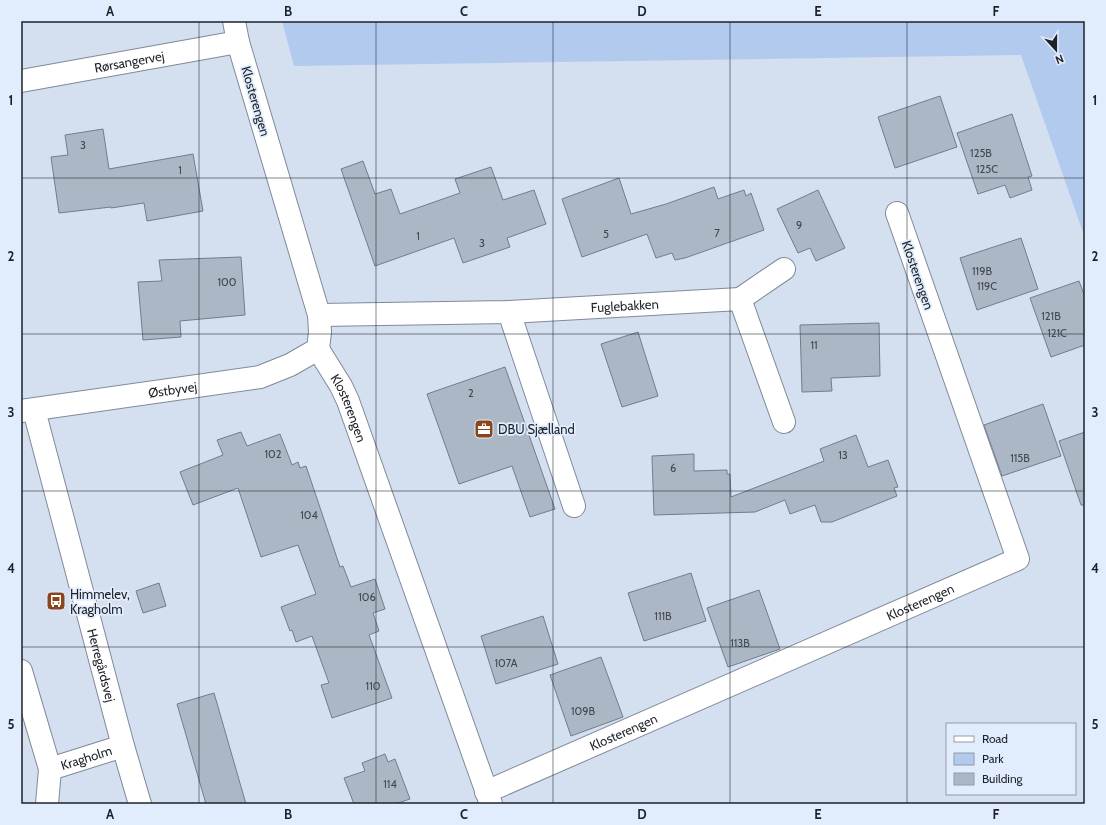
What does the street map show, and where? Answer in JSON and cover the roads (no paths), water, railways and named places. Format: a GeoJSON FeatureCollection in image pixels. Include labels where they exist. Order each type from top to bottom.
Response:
{"type":"FeatureCollection","features":[{"type":"Feature","properties":{"kind":"street","name":"Klosterengen"},"geometry":{"type":"LineString","coordinates":[[234,21],[238,42],[318,315],[320,332],[318,349],[341,386],[348,401],[489,798],[1018,559],[897,213]]}},
{"type":"Feature","properties":{"kind":"street","name":"Rørsangervej"},"geometry":{"type":"LineString","coordinates":[[21,81],[238,42]]}},
{"type":"Feature","properties":{"kind":"street"},"geometry":{"type":"LineString","coordinates":[[784,269],[740,299],[784,422]]}},
{"type":"Feature","properties":{"kind":"street","name":"Fuglebakken"},"geometry":{"type":"LineString","coordinates":[[318,315],[509,312],[740,299]]}},
{"type":"Feature","properties":{"kind":"street"},"geometry":{"type":"LineString","coordinates":[[509,312],[574,506]]}},
{"type":"Feature","properties":{"kind":"street","name":"Østbyvej"},"geometry":{"type":"LineString","coordinates":[[28,410],[260,377],[290,365],[318,349]]}},
{"type":"Feature","properties":{"kind":"street","name":"Herregårdsvej"},"geometry":{"type":"LineString","coordinates":[[28,410],[140,804]]}},
{"type":"Feature","properties":{"kind":"street","name":"Kragholm"},"geometry":{"type":"LineString","coordinates":[[21,671],[50,769],[47,804]]}},
{"type":"Feature","properties":{"kind":"street","name":"Kragholm"},"geometry":{"type":"LineString","coordinates":[[50,769],[123,746]]}},
{"type":"Feature","properties":{"kind":"place","name":"DBU Sjælland"},"geometry":{"type":"Point","coordinates":[484,429]}},
{"type":"Feature","properties":{"kind":"place","name":"Himmelev, Kragholm"},"geometry":{"type":"Point","coordinates":[56,601]}}]}
